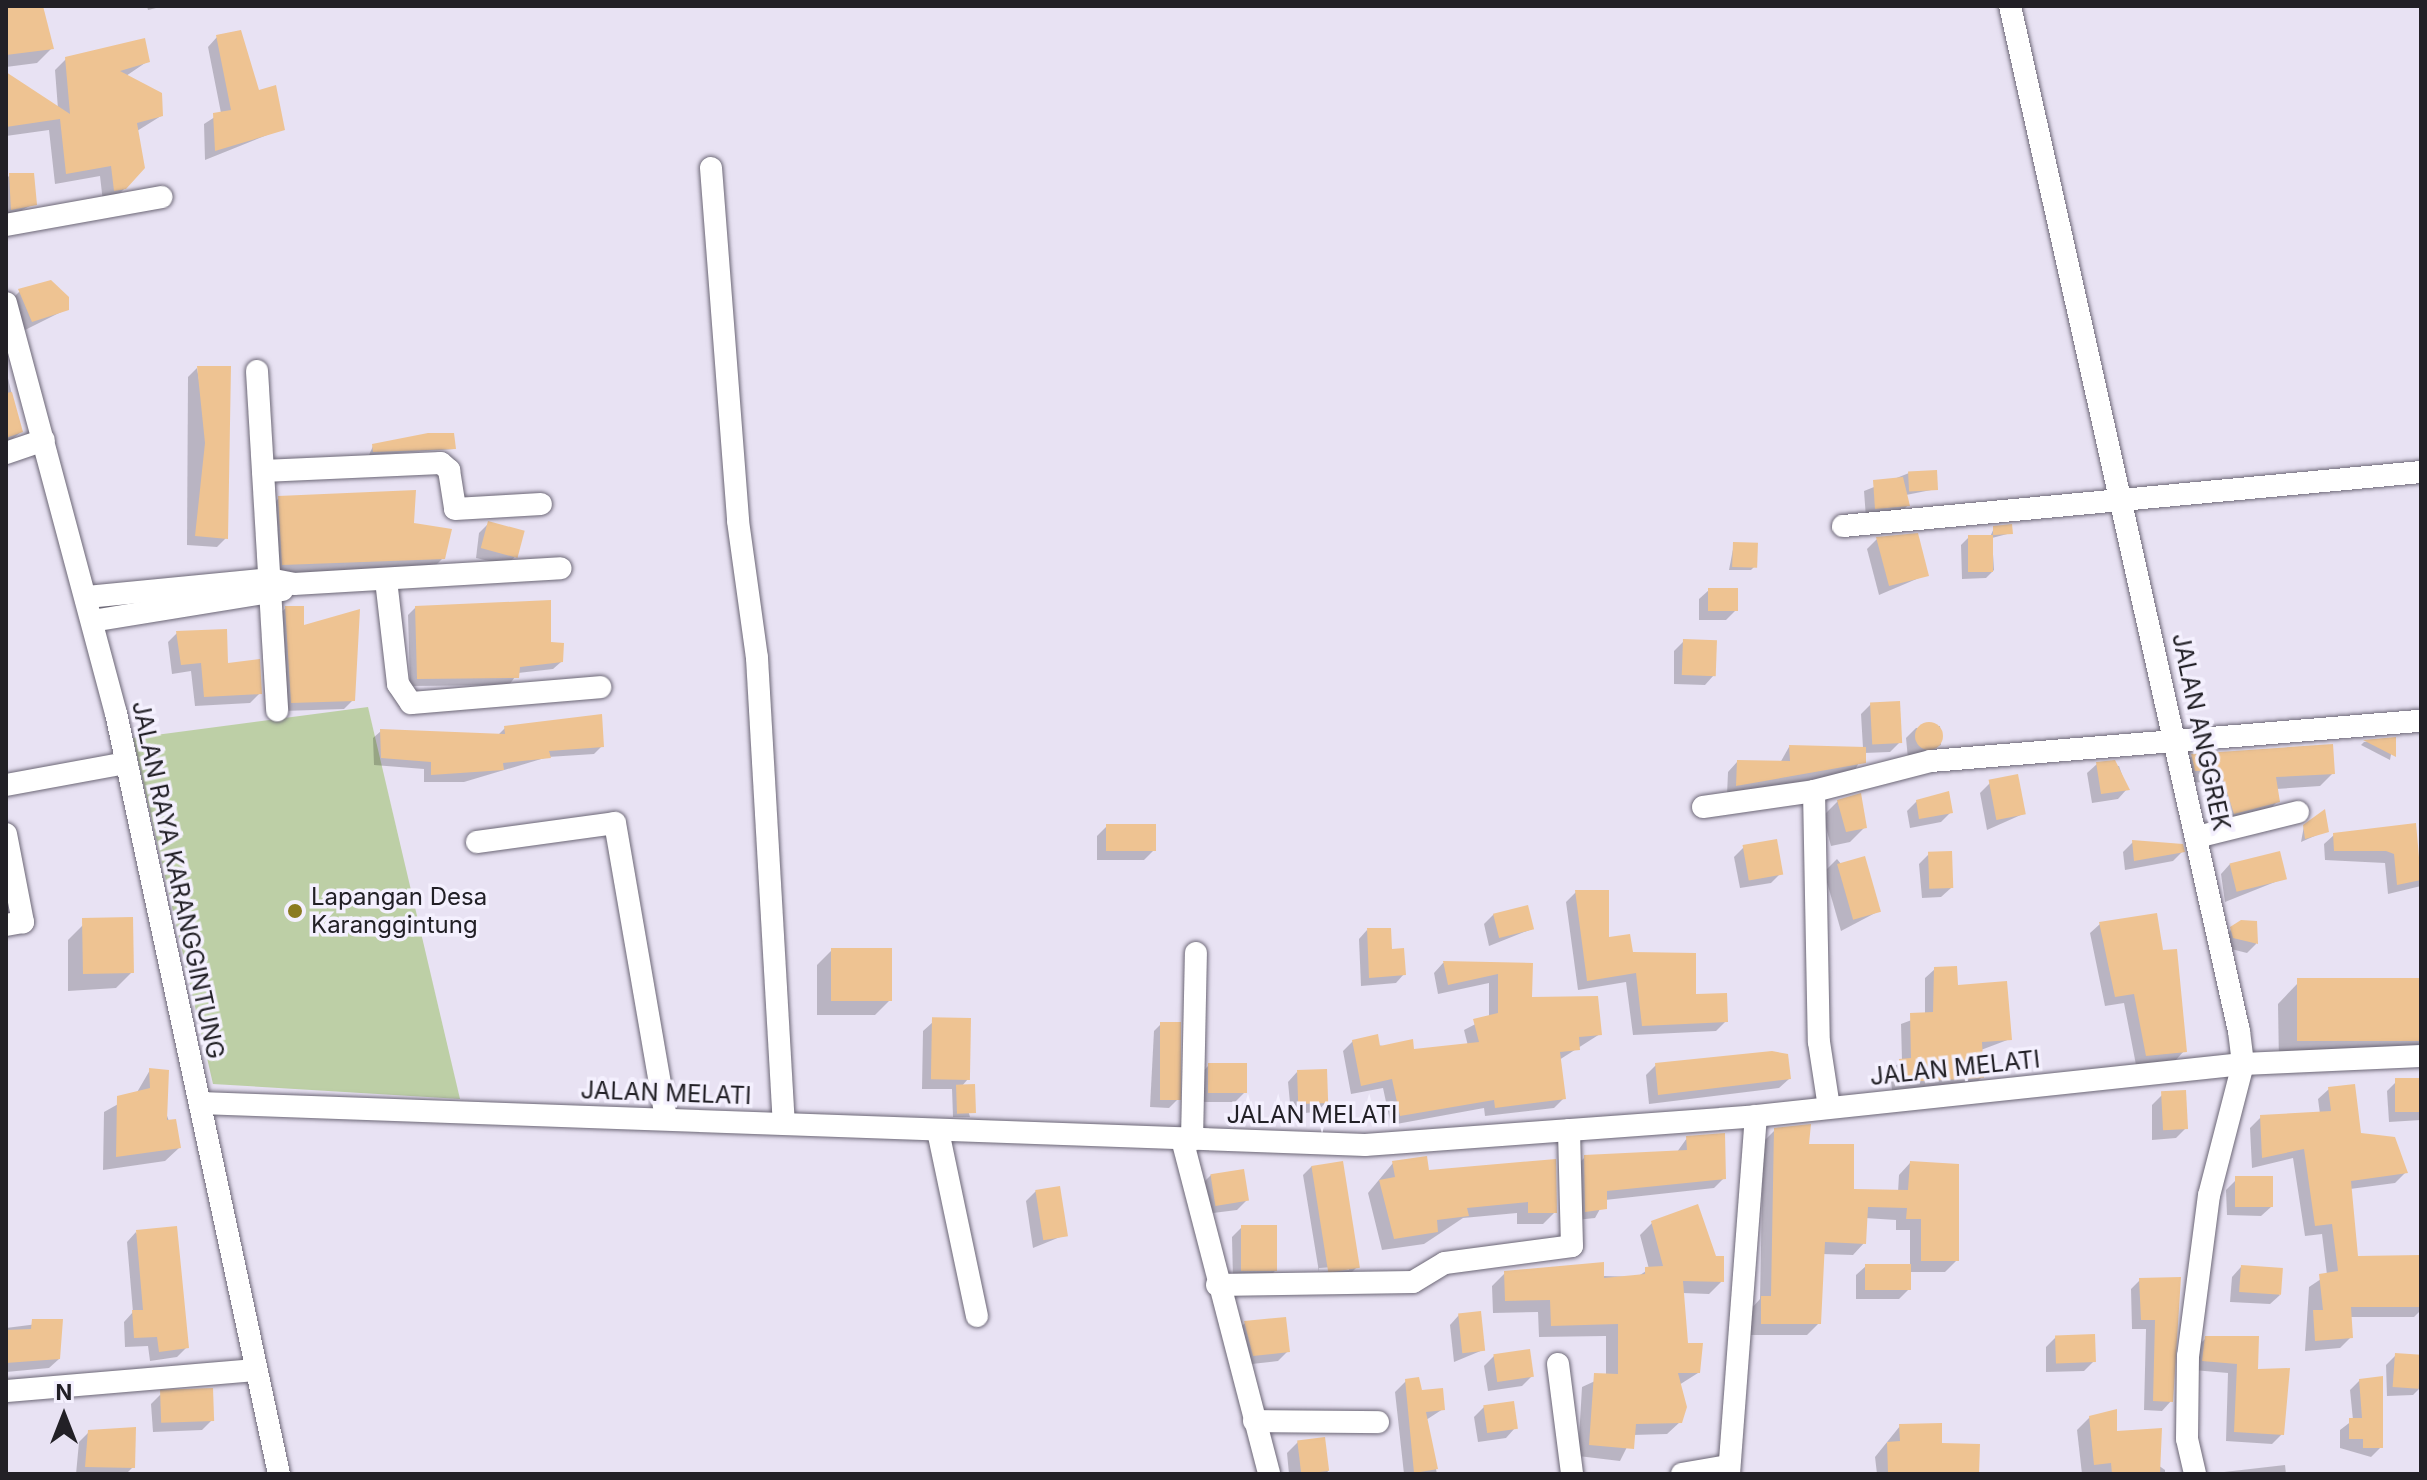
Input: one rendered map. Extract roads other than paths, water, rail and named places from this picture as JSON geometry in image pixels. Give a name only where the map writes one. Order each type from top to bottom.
[{"type":"street","name":"JALAN ANGGREK","points":[[2010,6],[2124,497],[2243,1064],[2209,1195],[2188,1356],[2187,1439],[2195,1474]]},
{"type":"street","points":[[711,168],[738,521],[757,658],[784,1123]]},
{"type":"street","points":[[6,225],[161,197]]},
{"type":"street","name":"JALAN RAYA KARANGGINTUNG","points":[[8,314],[87,597],[126,763],[279,1474]]},
{"type":"street","points":[[257,371],[277,710]]},
{"type":"street","points":[[6,453],[44,440]]},
{"type":"street","points":[[263,471],[441,463],[455,509],[541,504]]},
{"type":"street","points":[[1843,526],[2124,497],[2421,472]]},
{"type":"street","points":[[92,621],[294,584],[561,568]]},
{"type":"street","points":[[386,580],[398,684],[411,703],[600,687]]},
{"type":"street","points":[[87,597],[270,588]]},
{"type":"street","points":[[1703,807],[1814,791],[1931,761],[2421,721]]},
{"type":"street","points":[[6,785],[126,763]]},
{"type":"street","points":[[1814,791],[1819,1042],[1829,1107]]},
{"type":"street","points":[[2197,837],[2298,812]]},
{"type":"street","points":[[477,842],[615,823],[666,1119]]},
{"type":"street","points":[[6,834],[23,922],[6,925]]},
{"type":"street","points":[[1196,953],[1187,1140],[1217,1285],[1269,1474]]},
{"type":"street","name":"JALAN MELATI","points":[[200,1103],[1365,1145],[1756,1116],[2243,1064],[2421,1056]]},
{"type":"street","points":[[1682,1474],[1729,1470],[1756,1116]]},
{"type":"street","points":[[1217,1285],[1413,1282],[1445,1263],[1572,1246],[1569,1130]]},
{"type":"street","points":[[938,1131],[977,1316]]},
{"type":"street","points":[[1558,1364],[1572,1474]]},
{"type":"street","points":[[6,1391],[256,1370]]},
{"type":"street","points":[[1254,1421],[1378,1422]]},
{"type":"place","name":"Lapangan Desa Karanggintung","points":[[295,911]]}]
